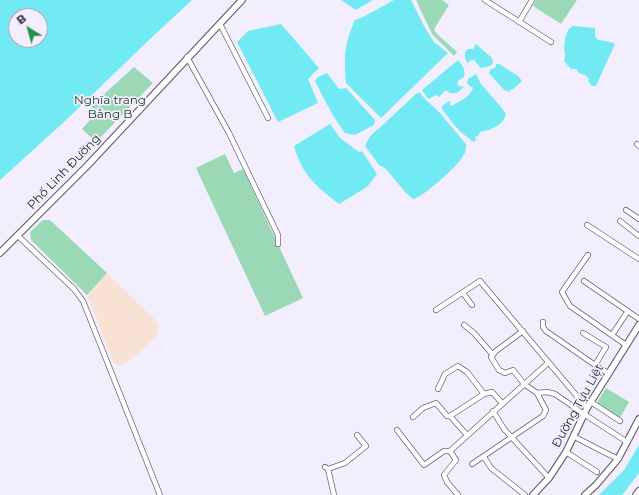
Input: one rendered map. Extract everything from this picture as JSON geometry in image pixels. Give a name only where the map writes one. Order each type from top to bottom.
[{"type":"street","name":"Phố Linh Đường","points":[[0,253],[87,166],[187,57],[242,0]]},
{"type":"street","points":[[485,0],[551,42]]},
{"type":"street","points":[[519,22],[532,0]]},
{"type":"street","points":[[220,24],[268,118]]},
{"type":"street","points":[[187,57],[241,156],[278,235],[278,244]]},
{"type":"street","points":[[626,210],[639,219]]},
{"type":"street","points":[[620,221],[639,236]]},
{"type":"street","points":[[587,225],[639,260]]},
{"type":"street","points":[[17,235],[74,289],[83,301],[160,495]]},
{"type":"street","points":[[588,255],[562,292],[570,306],[626,345]]},
{"type":"street","points":[[436,310],[480,281],[587,408]]},
{"type":"street","points":[[584,281],[639,319]]},
{"type":"street","points":[[462,293],[472,305]]},
{"type":"street","points":[[612,335],[628,311]]},
{"type":"street","points":[[543,322],[543,327],[546,331],[608,373]]},
{"type":"street","points":[[464,325],[474,333],[493,355]]},
{"type":"street","name":"Đường Tựu Liệt","points":[[533,495],[549,478],[566,452],[587,408],[639,325]]},
{"type":"street","points":[[472,464],[543,416],[546,410],[537,393],[524,384],[513,370],[505,373],[499,370],[491,358],[496,351],[523,331]]},
{"type":"street","points":[[583,333],[606,347],[595,365]]},
{"type":"street","points":[[397,430],[424,465],[444,451],[450,451],[548,362]]},
{"type":"street","points":[[438,388],[445,374],[458,366],[467,372],[484,394]]},
{"type":"street","points":[[450,416],[484,394],[492,392],[502,403]]},
{"type":"street","points":[[537,393],[548,392],[555,394],[628,442]]},
{"type":"street","points":[[591,402],[620,421]]},
{"type":"street","points":[[413,417],[423,408],[436,403],[446,416],[450,416],[467,435]]},
{"type":"street","points":[[493,411],[511,438],[549,478]]},
{"type":"street","points":[[585,495],[618,459],[639,419]]},
{"type":"street","points":[[334,495],[326,468],[346,463],[366,446],[357,435]]},
{"type":"street","points":[[573,436],[618,459]]},
{"type":"street","points":[[450,451],[456,460],[444,475],[447,482],[458,495]]},
{"type":"street","points":[[566,452],[597,472]]},
{"type":"street","points":[[484,457],[491,468],[525,495]]},
{"type":"street","points":[[636,495],[639,491]]},
{"type":"shaded area","points":[[107,273],[159,324],[157,336],[121,366],[114,364],[87,295]]},
{"type":"green space","points":[[416,0],[442,0],[449,5],[434,29],[436,33],[457,52],[454,56],[432,34]]},
{"type":"green space","points":[[536,0],[577,0],[561,24],[533,6]]},
{"type":"green space","name":"Nghĩa trang Bằng B","points":[[134,67],[153,83],[96,142],[82,129],[97,112],[91,106]]},
{"type":"green space","points":[[225,154],[234,173],[243,169],[303,298],[265,316],[196,168]]},
{"type":"green space","points":[[43,220],[50,220],[107,273],[87,295],[31,240],[30,232]]},
{"type":"green space","points":[[606,388],[629,402],[620,418],[596,404]]},
{"type":"water","points":[[0,0],[192,0],[149,40],[64,122],[0,180]]},
{"type":"water","points":[[341,0],[373,0],[356,10]]},
{"type":"water","points":[[394,0],[411,0],[434,42],[448,53],[381,118],[346,83],[346,51],[355,20]]},
{"type":"water","points":[[281,24],[319,68],[308,79],[318,103],[278,122],[237,42],[248,31]]},
{"type":"water","points":[[573,26],[595,28],[597,39],[615,44],[596,86],[592,86],[588,81],[589,79],[585,75],[579,73],[576,69],[571,69],[564,61],[566,36],[568,30]]},
{"type":"water","points":[[476,44],[492,58],[493,63],[490,66],[481,68],[474,60],[469,61],[468,64],[465,58],[465,52],[468,49],[473,49]]},
{"type":"water","points":[[458,60],[464,68],[465,75],[457,83],[459,86],[464,87],[457,93],[450,93],[446,90],[439,97],[437,95],[428,99],[422,90]]},
{"type":"water","points":[[496,64],[499,64],[518,76],[522,81],[512,90],[510,89],[510,92],[504,90],[489,73],[490,70],[496,67]]},
{"type":"water","points":[[327,73],[339,89],[346,88],[375,120],[374,125],[355,135],[345,133],[325,101],[315,81],[318,77]]},
{"type":"water","points":[[476,74],[481,84],[506,114],[503,121],[497,126],[480,132],[479,135],[475,137],[476,140],[474,142],[464,135],[441,107],[449,101],[451,102],[449,105],[454,106],[454,104],[468,96],[473,88],[467,84],[468,79]]},
{"type":"water","points":[[417,93],[420,93],[439,112],[466,144],[466,147],[465,153],[448,173],[424,193],[413,199],[385,168],[379,165],[365,146],[373,134]]},
{"type":"water","points":[[330,124],[340,138],[359,152],[362,151],[377,174],[367,187],[339,204],[311,179],[301,165],[294,146]]},
{"type":"water","points":[[639,445],[639,473],[623,494],[599,495],[624,470]]}]
